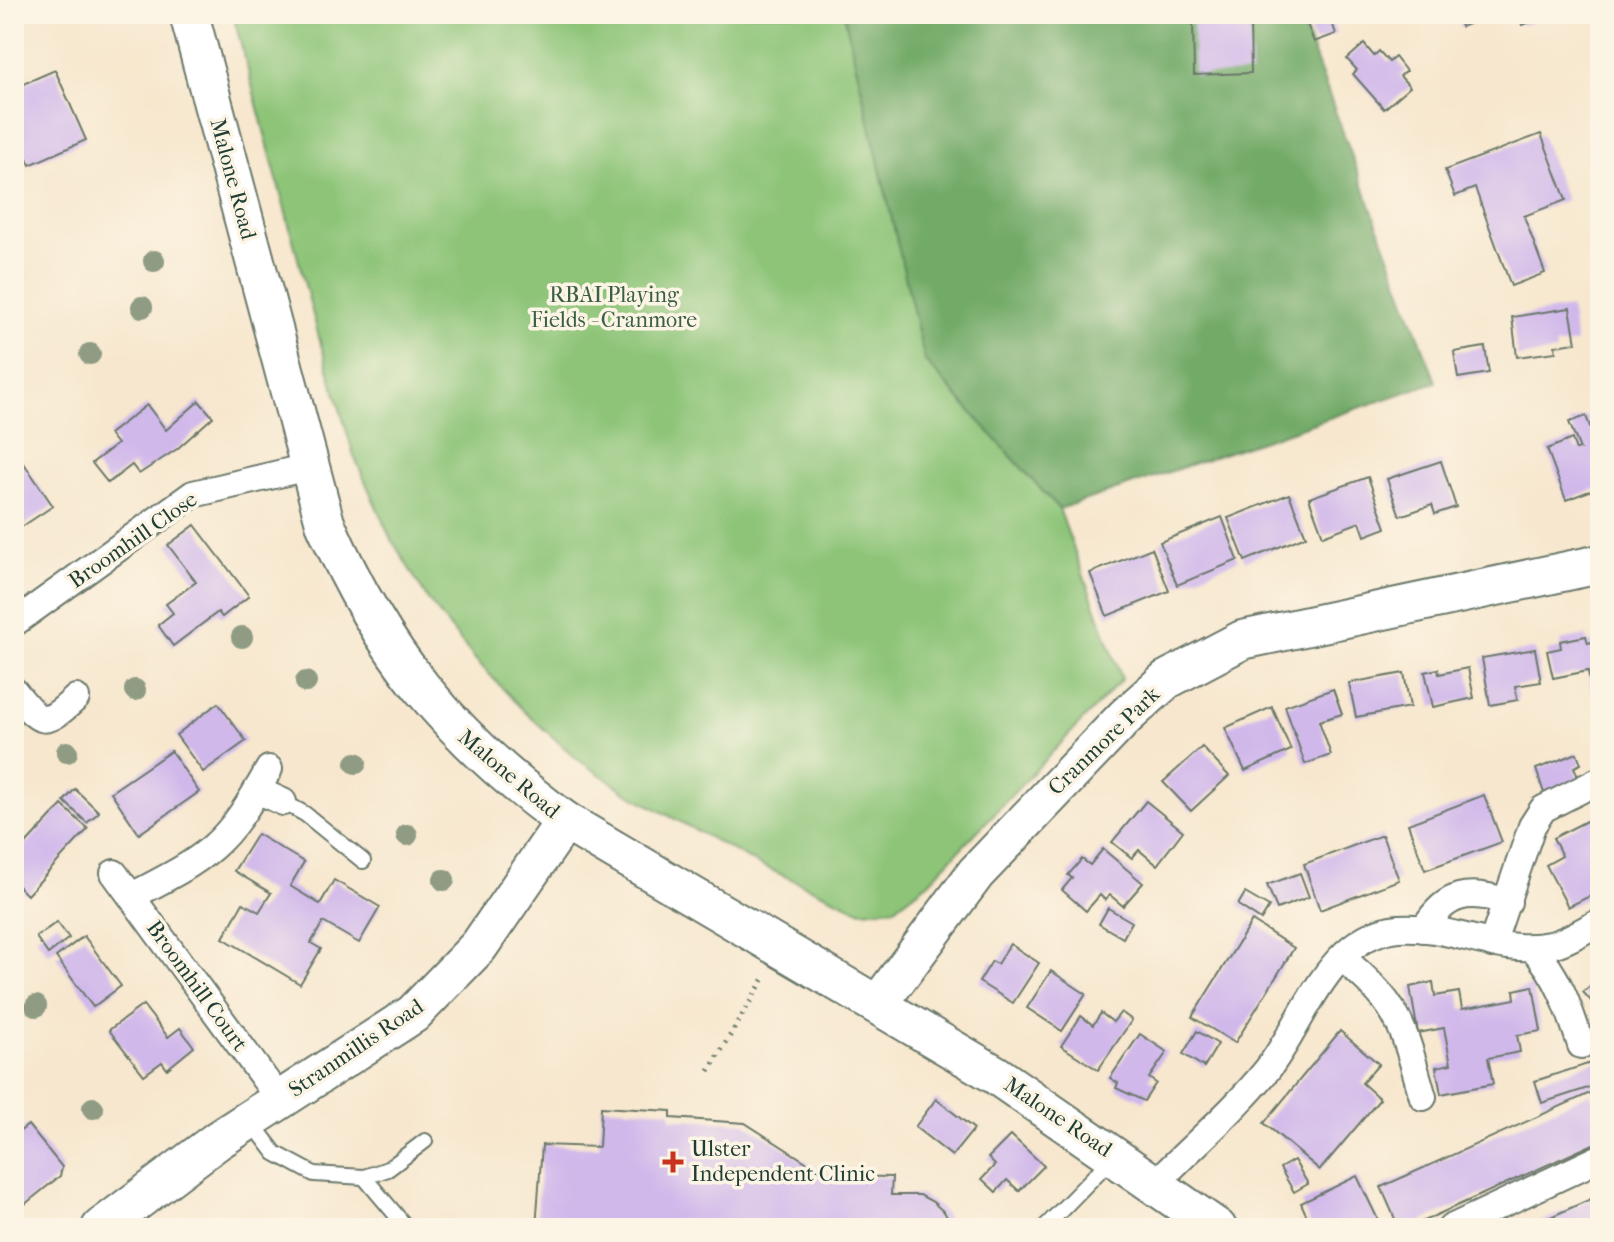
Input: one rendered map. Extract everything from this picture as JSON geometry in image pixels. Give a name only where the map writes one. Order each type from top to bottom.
[{"type":"main road","name":"Malone Road","points":[[189,14],[308,467],[339,556],[392,651],[443,716],[475,749],[565,821],[879,1003],[996,1075],[1217,1228]]},
{"type":"main road","name":"Cranmore Park","points":[[879,1003],[976,873],[1125,717],[1166,680],[1242,640],[1600,564]]},
{"type":"main road","name":"Stranmillis Road","points":[[101,1228],[265,1110],[413,1014],[454,975],[500,918],[565,821]]},
{"type":"street","name":"Broomhill Close","points":[[14,623],[193,494],[308,467]]},
{"type":"street","points":[[14,691],[34,716],[44,721],[53,719],[76,698]]},
{"type":"street","points":[[132,896],[212,851],[227,837],[263,780],[283,802]]},
{"type":"street","points":[[1492,944],[1532,826],[1543,809],[1600,780]]},
{"type":"street","name":"Broomhill Court","points":[[114,873],[132,896],[265,1110]]},
{"type":"street","points":[[1424,929],[1434,911],[1454,897],[1481,893],[1508,902]]},
{"type":"street","points":[[1155,1184],[1267,1069],[1342,958],[1358,941],[1399,928],[1424,929],[1492,944],[1532,947],[1553,945],[1600,922]]},
{"type":"street","points":[[1532,947],[1550,967],[1561,987],[1581,1045]]},
{"type":"street","points":[[1342,958],[1388,999],[1402,1023],[1423,1097]]},
{"type":"street","points":[[1451,1228],[1600,1158]]},
{"type":"lane","points":[[283,802],[313,819],[363,861]]},
{"type":"lane","points":[[265,1110],[275,1153],[314,1174],[364,1177],[388,1169],[425,1141]]},
{"type":"lane","points":[[1044,1228],[1114,1155]]},
{"type":"lane","points":[[364,1177],[407,1228]]},
{"type":"path","points":[[709,1071],[761,983]]},
{"type":"green space","name":"RBAI Playing Fields - Cranmore","points":[[233,14],[844,14],[925,361],[1059,509],[1122,679],[929,882],[895,908],[862,911],[758,864],[627,793],[576,758],[524,711],[475,659],[428,600],[389,535],[354,456],[321,345]]},
{"type":"green space","points":[[844,14],[1299,14],[1436,382],[1059,509],[925,361]]},
{"type":"building","points":[[1329,14],[1336,34],[1314,42],[1306,21]]},
{"type":"building","points":[[1457,14],[1483,14],[1484,18],[1461,27]]},
{"type":"building","points":[[1518,14],[1546,14],[1547,17],[1522,25]]},
{"type":"building","points":[[1250,20],[1251,73],[1194,75],[1193,22]]},
{"type":"building","points":[[1364,44],[1374,56],[1379,51],[1389,62],[1395,57],[1406,71],[1400,76],[1410,87],[1384,109],[1353,74],[1357,70],[1347,59]]},
{"type":"building","points":[[55,70],[86,140],[30,165],[14,128],[14,88]]},
{"type":"building","points":[[1541,134],[1566,200],[1524,216],[1545,273],[1511,286],[1475,188],[1455,196],[1445,170]]},
{"type":"building","points":[[1570,308],[1576,343],[1555,346],[1556,352],[1517,357],[1512,317]]},
{"type":"building","points":[[1485,347],[1489,373],[1458,378],[1454,352]]},
{"type":"building","points":[[199,401],[213,417],[177,449],[139,474],[132,465],[108,483],[92,463],[117,444],[109,434],[147,405],[166,430]]},
{"type":"building","points":[[1586,416],[1596,443],[1600,441],[1600,487],[1566,500],[1547,449],[1572,439],[1576,450],[1580,449],[1569,422]]},
{"type":"building","points":[[1441,461],[1456,507],[1435,514],[1432,505],[1400,516],[1387,479]]},
{"type":"building","points":[[23,462],[53,506],[14,532],[14,468]]},
{"type":"building","points":[[1368,477],[1386,528],[1365,536],[1360,522],[1323,536],[1309,498]]},
{"type":"building","points":[[1289,494],[1306,536],[1245,561],[1228,518]]},
{"type":"building","points":[[1222,517],[1238,560],[1177,585],[1160,542]]},
{"type":"building","points":[[195,525],[249,596],[222,617],[218,612],[173,646],[158,625],[173,613],[166,604],[196,582],[168,545]]},
{"type":"building","points":[[1152,548],[1169,591],[1107,616],[1090,573]]},
{"type":"building","points":[[1586,636],[1588,643],[1600,640],[1600,691],[1592,693],[1588,671],[1553,678],[1547,651],[1561,648],[1560,641]]},
{"type":"building","points":[[1535,649],[1541,682],[1515,686],[1518,700],[1490,705],[1482,658]]},
{"type":"building","points":[[1468,668],[1474,698],[1433,707],[1425,672],[1438,669],[1439,674]]},
{"type":"building","points":[[1404,673],[1410,707],[1356,717],[1349,683]]},
{"type":"building","points":[[1333,689],[1342,714],[1319,721],[1331,755],[1305,764],[1285,706]]},
{"type":"building","points":[[218,703],[246,741],[203,772],[176,735]]},
{"type":"building","points":[[1272,707],[1291,750],[1245,771],[1225,728]]},
{"type":"building","points":[[1202,747],[1229,776],[1191,811],[1163,782]]},
{"type":"building","points":[[171,751],[199,792],[139,834],[111,792]]},
{"type":"building","points":[[1577,753],[1581,764],[1574,767],[1579,779],[1544,793],[1536,769]]},
{"type":"building","points":[[75,789],[99,812],[87,823],[64,801]]},
{"type":"building","points":[[1484,795],[1502,842],[1425,870],[1408,824]]},
{"type":"building","points":[[1146,801],[1183,831],[1157,865],[1139,850],[1132,858],[1112,842]]},
{"type":"building","points":[[62,805],[88,829],[27,895],[14,882],[14,857]]},
{"type":"building","points":[[1600,814],[1600,891],[1568,907],[1546,865],[1562,856],[1553,838]]},
{"type":"building","points":[[257,834],[304,862],[290,886],[320,904],[334,880],[380,907],[359,943],[323,922],[311,943],[321,949],[300,984],[223,938],[243,903],[259,912],[271,893],[234,871]]},
{"type":"building","points":[[1382,835],[1399,880],[1320,910],[1304,864]]},
{"type":"building","points":[[1103,849],[1143,883],[1123,906],[1110,895],[1105,900],[1100,895],[1086,911],[1062,890],[1072,878],[1068,875],[1082,859],[1090,865]]},
{"type":"building","points":[[1300,873],[1309,897],[1277,909],[1267,885]]},
{"type":"building","points":[[1245,893],[1269,907],[1261,920],[1238,905]]},
{"type":"building","points":[[1108,908],[1132,922],[1123,938],[1099,924]]},
{"type":"building","points":[[1252,921],[1294,948],[1235,1043],[1192,1017]]},
{"type":"building","points":[[57,922],[69,938],[48,954],[36,937]]},
{"type":"building","points":[[84,936],[121,986],[93,1007],[56,957]]},
{"type":"building","points":[[1010,944],[1039,963],[1013,1003],[979,982],[992,961],[997,964]]},
{"type":"building","points":[[1051,971],[1086,994],[1062,1031],[1027,1008]]},
{"type":"building","points":[[1600,977],[1600,1011],[1583,992]]},
{"type":"building","points":[[1433,982],[1435,996],[1459,992],[1462,1009],[1515,999],[1514,990],[1533,986],[1541,1031],[1517,1035],[1520,1052],[1488,1058],[1493,1084],[1441,1094],[1436,1067],[1451,1064],[1444,1028],[1418,1033],[1410,987]]},
{"type":"building","points":[[143,1005],[168,1037],[180,1028],[194,1047],[167,1069],[162,1062],[144,1075],[109,1030]]},
{"type":"building","points":[[1121,1012],[1132,1020],[1098,1070],[1061,1046],[1081,1016],[1093,1025],[1101,1013],[1113,1022]]},
{"type":"building","points":[[1197,1031],[1218,1044],[1204,1067],[1183,1054]]},
{"type":"building","points":[[1340,1031],[1379,1064],[1362,1083],[1380,1099],[1320,1170],[1264,1123]]},
{"type":"building","points":[[1140,1034],[1167,1052],[1149,1078],[1156,1083],[1144,1101],[1116,1088],[1118,1083],[1110,1078]]},
{"type":"building","points":[[1600,1060],[1600,1084],[1542,1103],[1535,1081]]},
{"type":"building","points":[[1590,1093],[1600,1114],[1600,1141],[1408,1228],[1399,1228],[1381,1187]]},
{"type":"building","points":[[936,1099],[974,1129],[952,1156],[915,1127]]},
{"type":"building","name":"Ulster Independent Clinic","points":[[601,1107],[671,1111],[671,1118],[745,1123],[828,1176],[892,1177],[891,1195],[920,1195],[933,1202],[945,1213],[951,1228],[536,1228],[542,1145],[599,1147]]},
{"type":"building","points":[[28,1125],[62,1167],[60,1176],[14,1213],[14,1136]]},
{"type":"building","points":[[1011,1135],[1044,1166],[1019,1191],[1007,1180],[996,1192],[982,1179],[995,1165],[988,1158]]},
{"type":"building","points":[[1294,1160],[1308,1184],[1294,1192],[1280,1168]]},
{"type":"building","points":[[1357,1176],[1382,1228],[1312,1228],[1301,1203]]},
{"type":"building","points":[[1600,1195],[1600,1228],[1526,1228],[1575,1206]]},
{"type":"place","name":"Ulster Independent Clinic","points":[[673,1162]]}]
